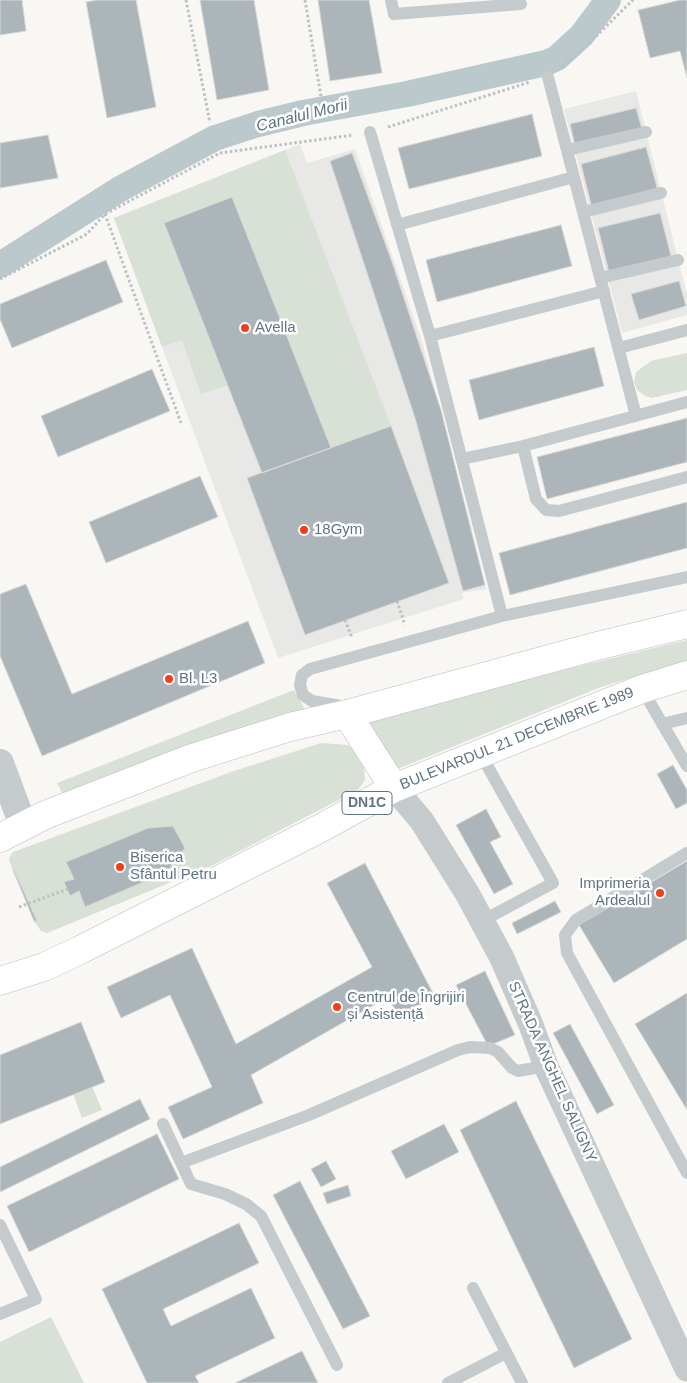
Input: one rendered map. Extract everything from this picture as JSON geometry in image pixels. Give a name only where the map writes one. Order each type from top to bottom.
[{"type":"main road","points":[[12,831],[192,758],[290,727],[347,714],[592,647],[687,624]]},
{"type":"main road","name":"BULEVARDUL 21 DECEMBRIE 1989","points":[[0,982],[44,967],[73,953],[322,828],[394,788],[642,689],[687,675]]},
{"type":"main road","points":[[347,714],[394,788]]},
{"type":"street","points":[[0,763],[12,831]]},
{"type":"street","name":"STRADA ANGHEL SALIGNY","points":[[394,788],[422,821],[502,958],[531,1025],[546,1066],[687,1369]]},
{"type":"lane","points":[[391,0],[394,14],[521,4]]},
{"type":"lane","points":[[548,77],[636,416]]},
{"type":"lane","points":[[370,132],[430,336],[502,616]]},
{"type":"lane","points":[[567,150],[646,132]]},
{"type":"lane","points":[[397,225],[574,177]]},
{"type":"lane","points":[[583,212],[662,193]]},
{"type":"lane","points":[[600,278],[678,260]]},
{"type":"lane","points":[[430,336],[604,291]]},
{"type":"lane","points":[[619,348],[687,330]]},
{"type":"lane","points":[[462,459],[523,446],[687,402]]},
{"type":"lane","points":[[523,446],[536,499],[546,510],[559,511],[687,477]]},
{"type":"lane","points":[[347,714],[341,706],[312,701],[303,695],[300,685],[302,675],[310,669],[502,616],[687,577]]},
{"type":"lane","points":[[642,689],[687,766]]},
{"type":"lane","points":[[662,724],[687,718]]},
{"type":"lane","points":[[480,754],[553,883],[482,921]]},
{"type":"lane","points":[[687,853],[576,920],[565,935],[567,953],[687,1173]]},
{"type":"lane","points":[[181,1163],[309,1115],[458,1050],[470,1047],[490,1048],[498,1052],[512,1068],[518,1071],[528,1071],[546,1066]]},
{"type":"lane","points":[[163,1124],[191,1184],[246,1204],[261,1216],[337,1365]]},
{"type":"lane","points":[[0,1225],[36,1299],[0,1314]]},
{"type":"lane","points":[[473,1288],[522,1383]]},
{"type":"lane","points":[[448,1383],[506,1353]]},
{"type":"path","points":[[186,0],[210,123]]},
{"type":"path","points":[[305,0],[322,103]]},
{"type":"path","points":[[0,279],[87,234],[105,214],[182,423]]},
{"type":"path","points":[[397,601],[405,627]]},
{"type":"path","points":[[345,620],[354,643]]},
{"type":"path","points":[[19,907],[68,889]]},
{"type":"shaded area","points":[[636,91],[687,295],[687,315],[622,333],[564,109]]},
{"type":"shaded area","points":[[300,144],[307,163],[355,149],[423,344],[486,589],[462,593],[464,599],[278,658],[114,218]]},
{"type":"shaded area","points":[[285,150],[391,426],[331,448],[232,197],[164,223],[228,385],[201,394],[182,340],[162,347],[114,218]]},
{"type":"shaded area","points":[[687,353],[687,390],[652,398],[645,396],[637,390],[634,382],[636,372],[651,361]]},
{"type":"shaded area","points":[[687,640],[687,661],[601,687],[395,770],[365,718]]},
{"type":"shaded area","points":[[294,690],[306,711],[65,799],[57,783]]},
{"type":"shaded area","points":[[321,743],[348,745],[357,753],[364,765],[365,780],[358,790],[213,865],[47,933],[41,931],[34,921],[10,863],[9,858],[13,852],[231,772]]},
{"type":"shaded area","points":[[89,1079],[102,1110],[82,1118],[71,1088]]},
{"type":"shaded area","points":[[51,1317],[84,1383],[0,1383],[0,1342]]},
{"type":"building","points":[[0,0],[22,0],[26,31],[0,35]]},
{"type":"building","points":[[97,0],[136,0],[156,107],[107,118],[86,2]]},
{"type":"building","points":[[200,0],[254,0],[269,90],[217,100]]},
{"type":"building","points":[[318,0],[369,0],[382,73],[330,81]]},
{"type":"building","points":[[687,0],[687,78],[680,51],[650,58],[638,10]]},
{"type":"building","points":[[636,108],[642,129],[575,145],[570,124]]},
{"type":"building","points":[[532,114],[542,156],[409,189],[398,148]]},
{"type":"building","points":[[48,135],[58,178],[0,188],[0,143]]},
{"type":"building","points":[[646,147],[658,191],[592,208],[581,164]]},
{"type":"building","points":[[352,153],[392,262],[441,410],[485,585],[463,591],[415,418],[330,161]]},
{"type":"building","name":"Avella","points":[[232,197],[331,448],[262,473],[164,223]]},
{"type":"building","points":[[660,213],[671,256],[609,272],[598,228]]},
{"type":"building","points":[[561,225],[572,266],[437,302],[426,260]]},
{"type":"building","points":[[106,260],[123,302],[12,348],[0,319],[0,304]]},
{"type":"building","points":[[679,281],[686,306],[639,320],[631,294]]},
{"type":"building","points":[[594,347],[604,386],[479,420],[469,380]]},
{"type":"building","points":[[152,369],[170,411],[58,457],[41,416]]},
{"type":"building","points":[[687,418],[687,462],[547,499],[537,457]]},
{"type":"building","points":[[391,426],[449,583],[305,635],[247,478]]},
{"type":"building","points":[[200,476],[218,517],[106,563],[89,522]]},
{"type":"building","points":[[687,502],[687,548],[510,595],[499,553]]},
{"type":"building","name":"Bl. L3","points":[[26,584],[72,694],[248,621],[265,663],[42,756],[0,656],[0,594]]},
{"type":"building","points":[[673,765],[687,790],[687,803],[676,809],[657,774]]},
{"type":"building","points":[[486,809],[501,837],[490,842],[513,884],[494,894],[456,825]]},
{"type":"building","name":"Biserica Sfântul Petru","points":[[173,826],[185,848],[167,872],[85,907],[79,891],[70,896],[64,882],[74,879],[66,862],[148,828]]},
{"type":"building","name":"Imprimeria Ardealul","points":[[687,861],[687,939],[614,983],[579,925]]},
{"type":"building","name":"Centrul de Îngrijiri și Asistență","points":[[365,863],[435,997],[398,1016],[388,997],[251,1075],[263,1103],[183,1139],[168,1107],[212,1087],[170,995],[121,1018],[107,987],[192,948],[236,1044],[372,967],[327,883]]},
{"type":"building","points":[[14,870],[37,921],[34,921]]},
{"type":"building","points":[[555,901],[561,912],[517,934],[512,923]]},
{"type":"building","points":[[485,971],[515,1035],[488,1046],[456,985]]},
{"type":"building","points":[[687,993],[687,1110],[635,1024]]},
{"type":"building","points":[[81,1022],[105,1082],[0,1124],[0,1055]]},
{"type":"building","points":[[570,1024],[614,1105],[597,1114],[553,1033]]},
{"type":"building","points":[[140,1099],[150,1119],[0,1192],[0,1167]]},
{"type":"building","points":[[516,1101],[632,1339],[574,1368],[460,1130]]},
{"type":"building","points":[[444,1124],[459,1152],[406,1179],[391,1151]]},
{"type":"building","points":[[157,1134],[179,1179],[29,1252],[7,1206]]},
{"type":"building","points":[[326,1161],[336,1179],[321,1187],[311,1169]]},
{"type":"building","points":[[300,1181],[370,1316],[343,1329],[273,1195]]},
{"type":"building","points":[[348,1185],[351,1196],[327,1204],[323,1193]]},
{"type":"building","points":[[239,1223],[259,1263],[163,1309],[171,1326],[251,1288],[275,1338],[195,1376],[199,1383],[147,1383],[102,1289]]},
{"type":"building","points":[[302,1351],[318,1383],[235,1383]]},
{"type":"waterway","name":"Canalul Morii","points":[[0,265],[120,189],[215,138],[258,124],[303,113],[407,94],[546,63],[557,58],[582,35],[608,0]]},
{"type":"place","name":"Avella","points":[[245,328]]},
{"type":"place","name":"18Gym","points":[[304,530]]},
{"type":"place","name":"Bl. L3","points":[[169,679]]},
{"type":"place","name":"Biserica Sfântul Petru","points":[[120,867]]},
{"type":"place","name":"Imprimeria Ardealul","points":[[660,893]]},
{"type":"place","name":"Centrul de Îngrijiri și Asistență","points":[[337,1007]]}]
